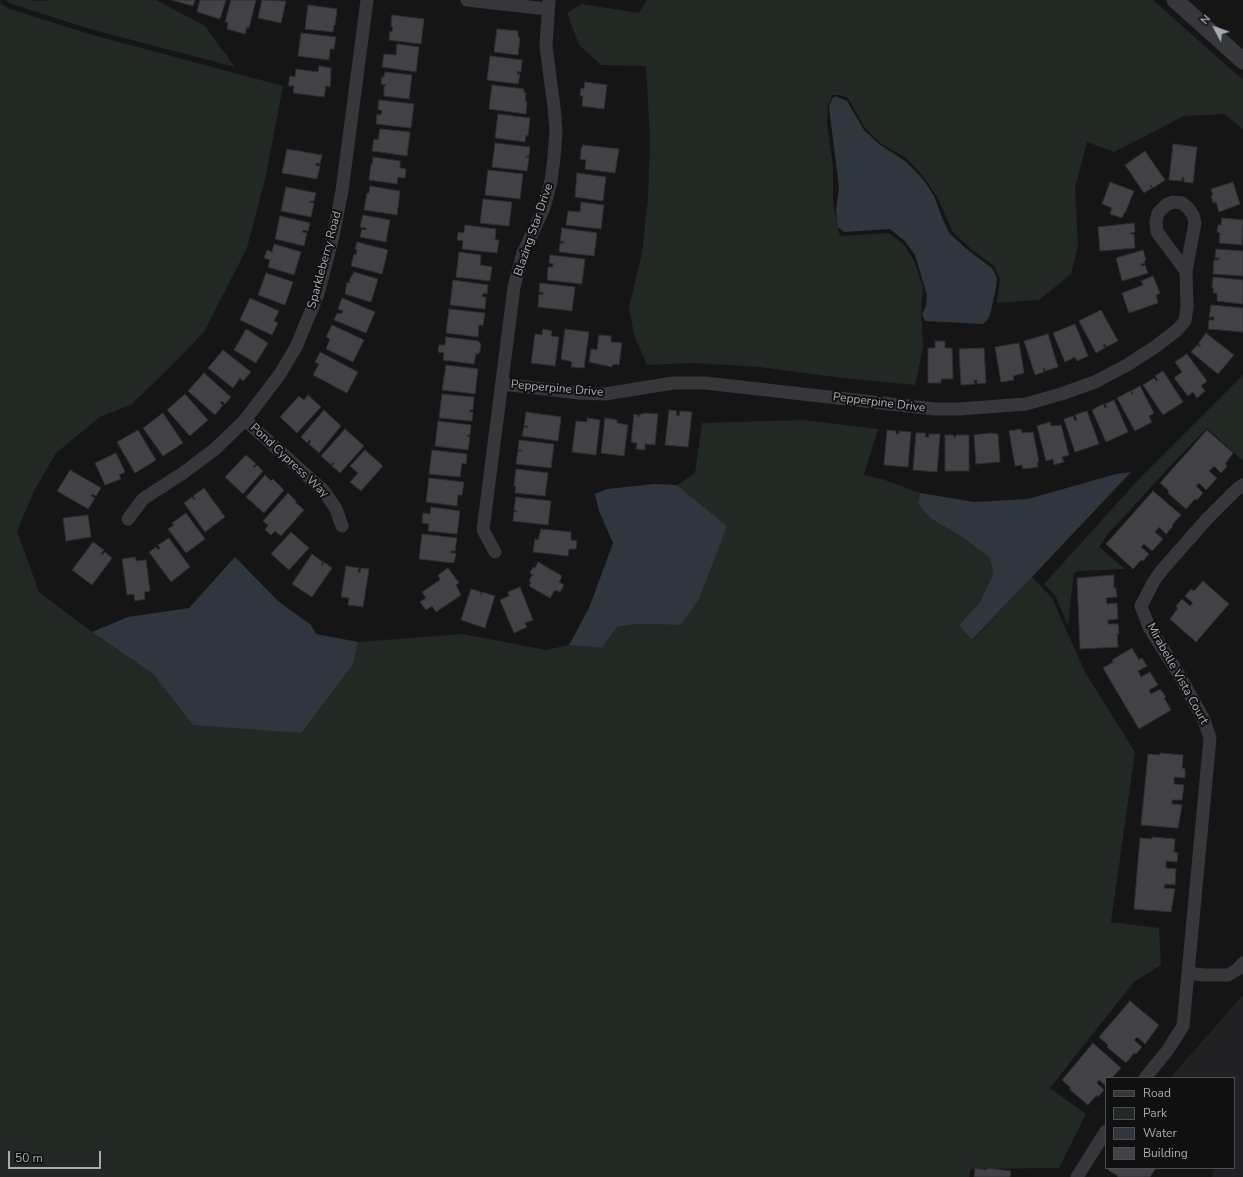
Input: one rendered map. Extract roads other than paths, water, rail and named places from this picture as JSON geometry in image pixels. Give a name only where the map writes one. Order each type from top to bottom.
[{"type":"street","name":"Sparkleberry Road","points":[[128,520],[143,499],[183,473],[215,449],[245,420],[280,374],[296,347],[318,294],[333,236],[342,191],[367,0]]},
{"type":"street","points":[[467,0],[548,4]]},
{"type":"street","points":[[1175,0],[1243,60]]},
{"type":"street","name":"Blazing Star Drive","points":[[494,552],[483,530],[514,288],[523,253],[544,208],[551,181],[553,165],[556,130],[546,46],[548,4]]},
{"type":"street","name":"Pepperpine Drive","points":[[502,384],[579,393],[605,394],[673,383],[704,383],[935,410],[1026,404],[1095,382],[1150,350],[1176,330],[1184,321],[1187,307],[1186,271],[1195,223],[1193,215],[1188,208],[1182,203],[1174,202],[1166,205],[1158,213],[1156,222],[1157,232],[1186,271]]},
{"type":"street","name":"Pond Cypress Way","points":[[245,420],[323,490],[336,509],[342,526]]},
{"type":"street","name":"Mirabelle Vista Court","points":[[1146,1077],[1168,1051],[1183,1026],[1210,738],[1204,720],[1178,673],[1149,627],[1141,606],[1154,581],[1162,570],[1206,520],[1237,489],[1243,485]]},
{"type":"street","points":[[1188,973],[1203,975],[1228,975],[1238,969],[1243,963]]},
{"type":"street","points":[[1077,1177],[1105,1134]]},
{"type":"water","points":[[835,96],[847,101],[864,130],[879,144],[905,161],[923,179],[934,196],[950,234],[969,251],[992,268],[997,278],[996,287],[991,311],[988,319],[983,324],[925,321],[922,314],[926,306],[927,295],[915,255],[905,241],[890,229],[844,232],[838,227],[836,210],[839,188],[829,107]]},
{"type":"water","points":[[1131,472],[972,640],[959,625],[980,602],[993,574],[990,558],[962,537],[930,518],[918,504],[920,493],[974,502],[1028,499],[1116,474]]},
{"type":"water","points":[[654,484],[677,485],[727,526],[699,599],[681,625],[638,624],[617,627],[602,648],[569,645],[589,608],[613,543],[599,511],[595,494],[607,489]]},
{"type":"water","points":[[235,557],[278,601],[311,625],[316,634],[358,642],[353,664],[301,733],[193,725],[153,674],[92,632],[128,617],[189,608]]}]
